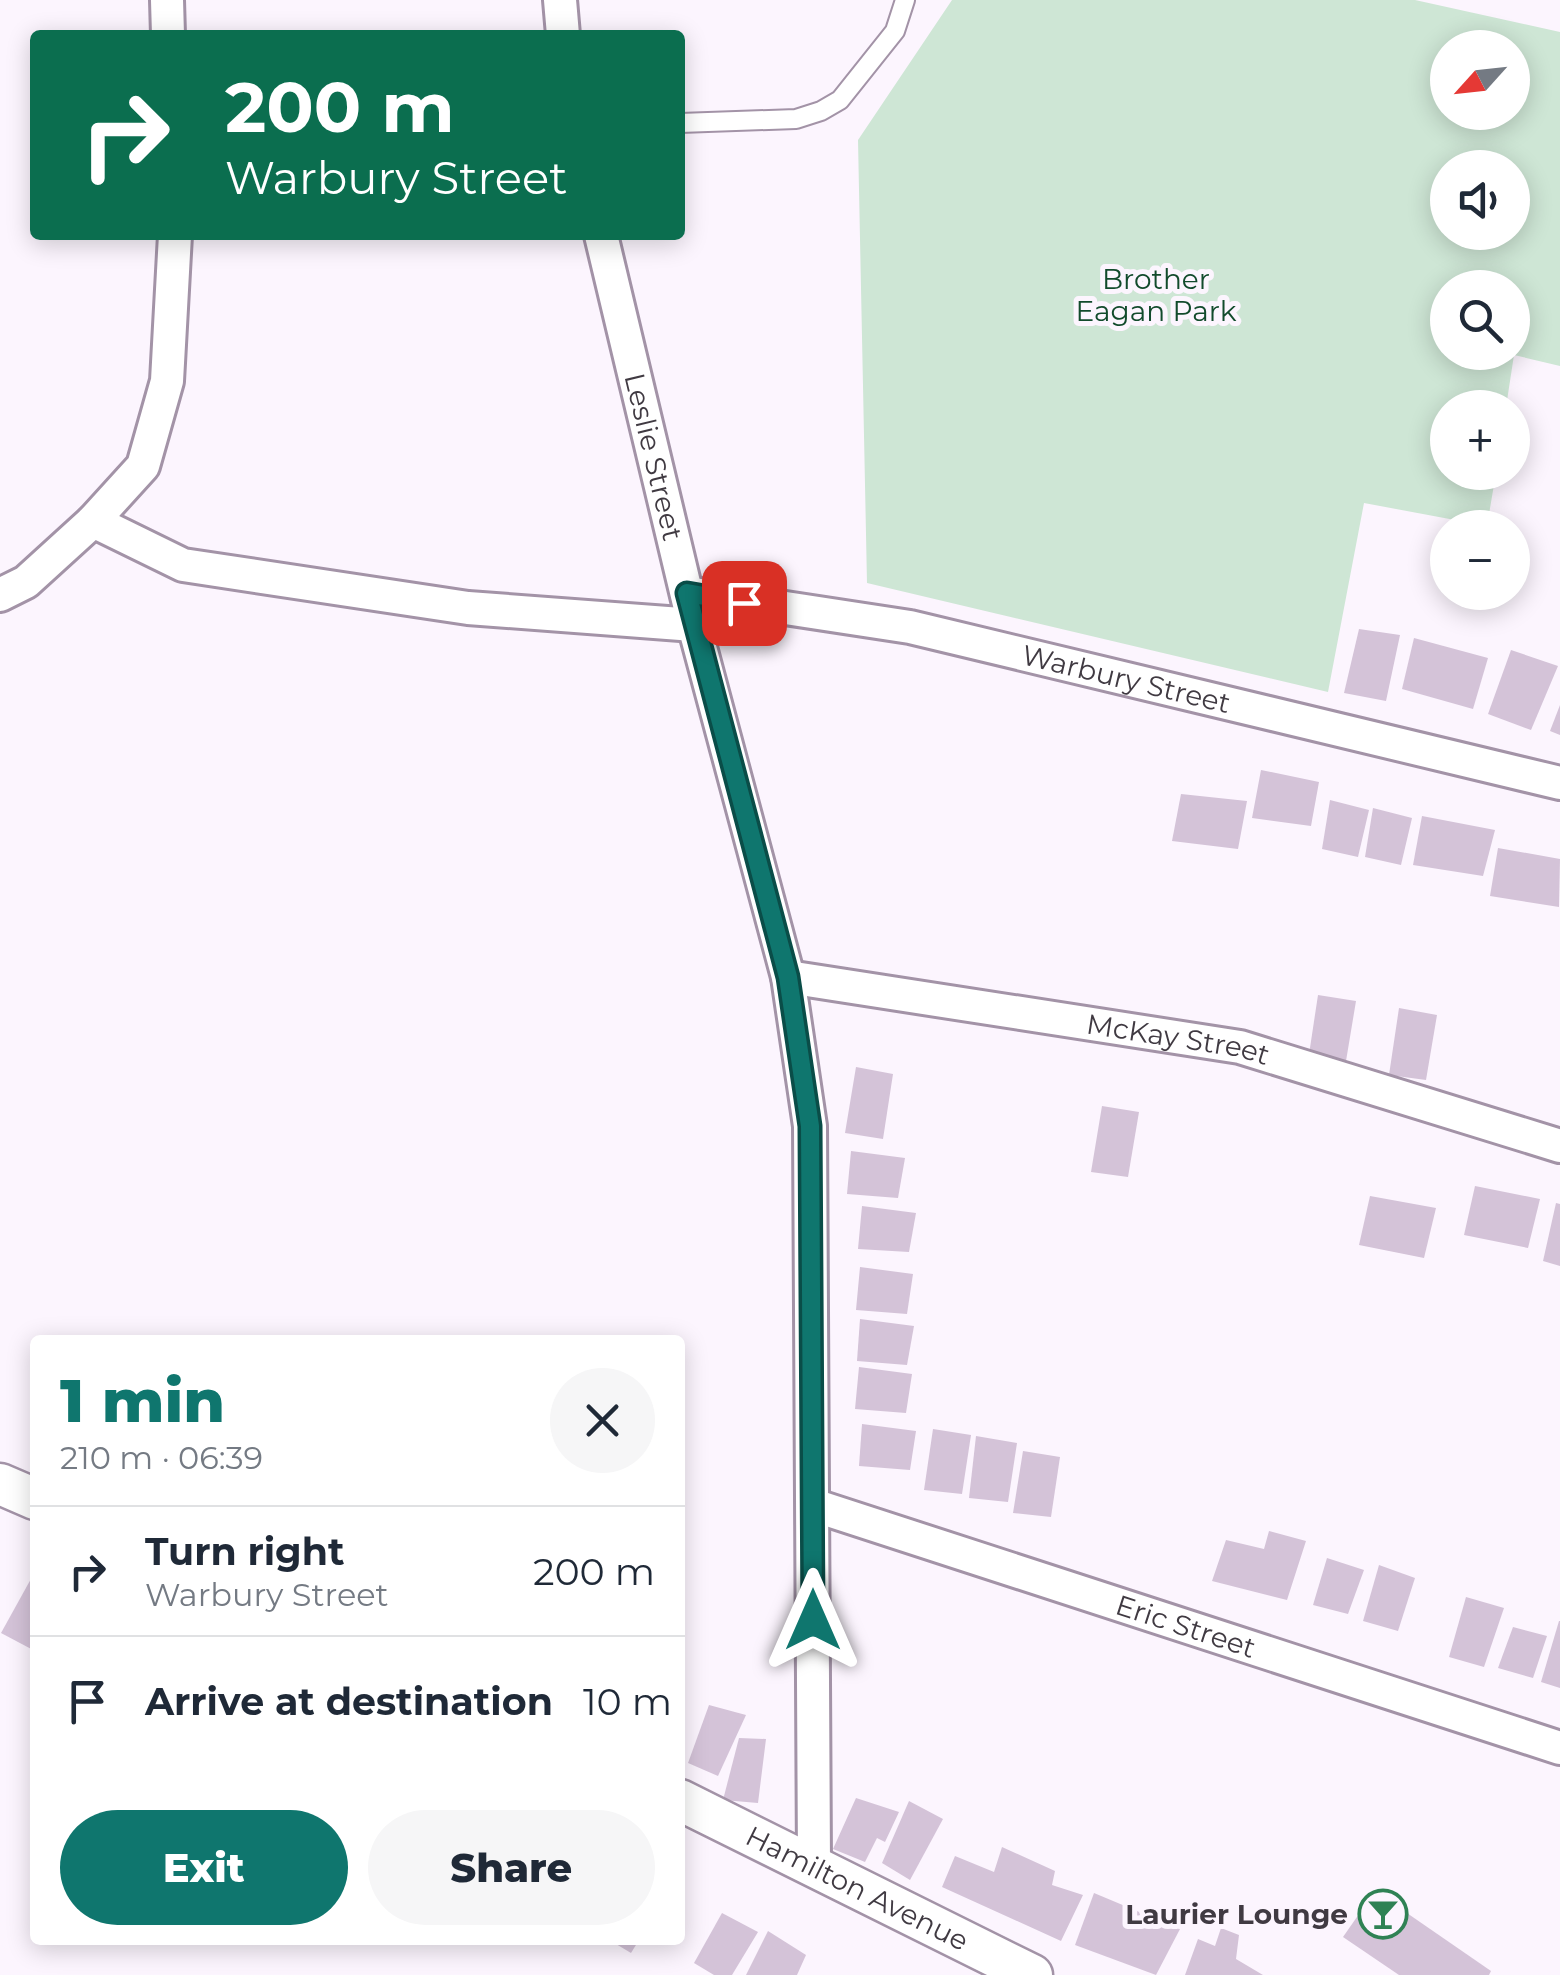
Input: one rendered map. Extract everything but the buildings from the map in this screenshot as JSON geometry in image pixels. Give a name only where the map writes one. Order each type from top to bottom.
[{"type":"street","points":[[167,0],[168,30]]},
{"type":"street","points":[[560,0],[562,30]]},
{"type":"street","points":[[0,595],[26,582],[93,521],[143,466],[166,381],[175,240]]},
{"type":"street","name":"Leslie Street","points":[[602,240],[690,609],[788,977],[810,1126],[814,1864]]},
{"type":"street","name":"Warbury Street","points":[[93,521],[184,565],[468,608],[690,609],[910,627],[1560,783]]},
{"type":"street","name":"McKay Street","points":[[788,977],[1240,1048],[1560,1146]]},
{"type":"street","points":[[0,1484],[30,1497]]},
{"type":"street","name":"Eric Street","points":[[813,1505],[1560,1748]]},
{"type":"street","name":"Hamilton Avenue","points":[[685,1802],[1032,1975]]},
{"type":"lane","points":[[685,123],[796,119],[821,111],[840,100],[894,30],[904,0]]},
{"type":"green space","name":"Brother Eagan Park","points":[[952,0],[1415,0],[1560,32],[1560,366],[1530,359],[1530,270],[1430,270],[1430,370],[1512,370],[1509,390],[1430,390],[1430,490],[1493,490],[1490,510],[1430,510],[1430,515],[1364,503],[1328,692],[867,583],[858,140]]},
{"type":"place","name":"Laurier Lounge","points":[[1383,1914]]},
{"type":"route","points":[[744,603],[687,593],[788,977],[810,1126],[813,1620]]}]
